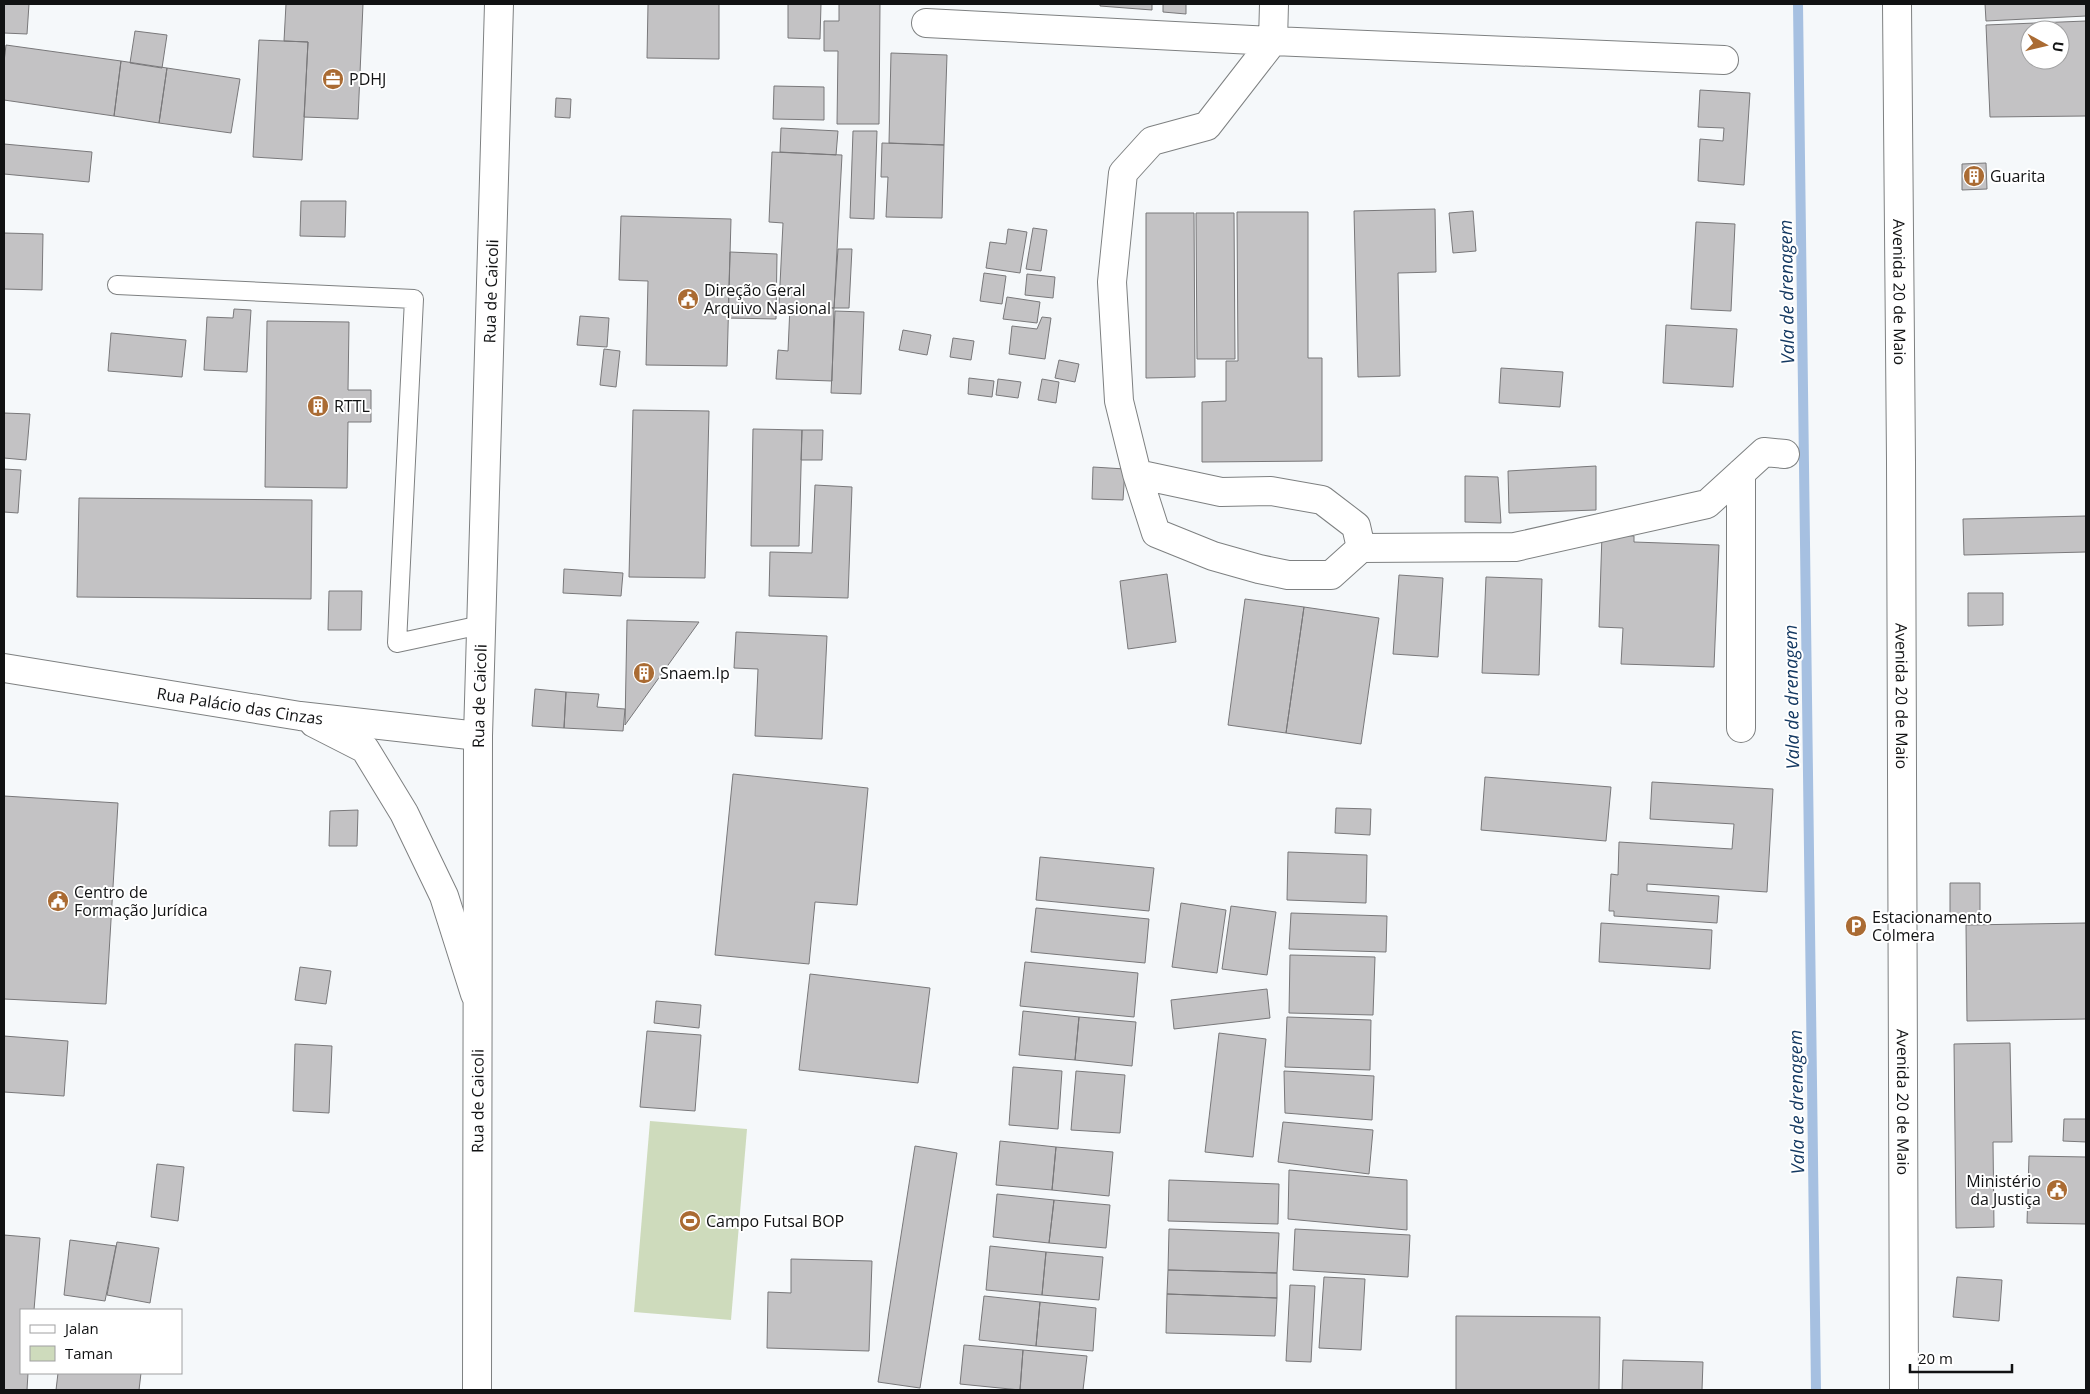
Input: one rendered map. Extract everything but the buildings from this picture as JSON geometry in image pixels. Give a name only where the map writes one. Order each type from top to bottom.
[{"type":"street","name":"Rua de Caicoli","points":[[477,1390],[476,998],[478,736],[499,4]]},
{"type":"street","points":[[1274,4],[1273,41],[1207,126],[1152,141],[1123,172],[1112,282],[1118,401],[1137,474],[1156,533],[1214,556],[1288,575],[1331,574],[1361,548],[1516,547],[1707,504],[1764,452],[1784,454]]},
{"type":"street","name":"Avenida 20 de Maio","points":[[1897,4],[1902,461],[1904,1390]]},
{"type":"street","points":[[926,23],[1273,41],[1724,60]]},
{"type":"street","points":[[1741,473],[1741,728]]},
{"type":"street","points":[[1137,474],[1221,492],[1271,492],[1322,500],[1356,526],[1361,548]]},
{"type":"street","name":"Rua Palácio das Cinzas","points":[[4,668],[300,716],[478,736]]},
{"type":"street","points":[[300,716],[365,749],[404,813],[444,896],[476,998]]},
{"type":"lane","points":[[117,285],[414,298],[397,643],[481,626]]},
{"type":"green space","name":"Campo Futsal BOP","points":[[650,1121],[747,1129],[731,1320],[634,1312]]},
{"type":"waterway","name":"Vala de drenagem","points":[[1798,4],[1816,1390]]},
{"type":"place","name":"PDHJ","points":[[333,79]]},
{"type":"place","name":"Guarita","points":[[1974,176]]},
{"type":"place","name":"Direção Geral Arquivo Nasional","points":[[688,299]]},
{"type":"place","name":"RTTL","points":[[318,406]]},
{"type":"place","name":"Snaem.Ip","points":[[644,673]]},
{"type":"place","name":"Centro de Formação Jurídica","points":[[58,901]]},
{"type":"place","name":"Estacionamento Colmera","points":[[1856,926]]},
{"type":"place","name":"Ministério da Justiça","points":[[2057,1190]]},
{"type":"place","name":"Campo Futsal BOP","points":[[690,1221]]}]
